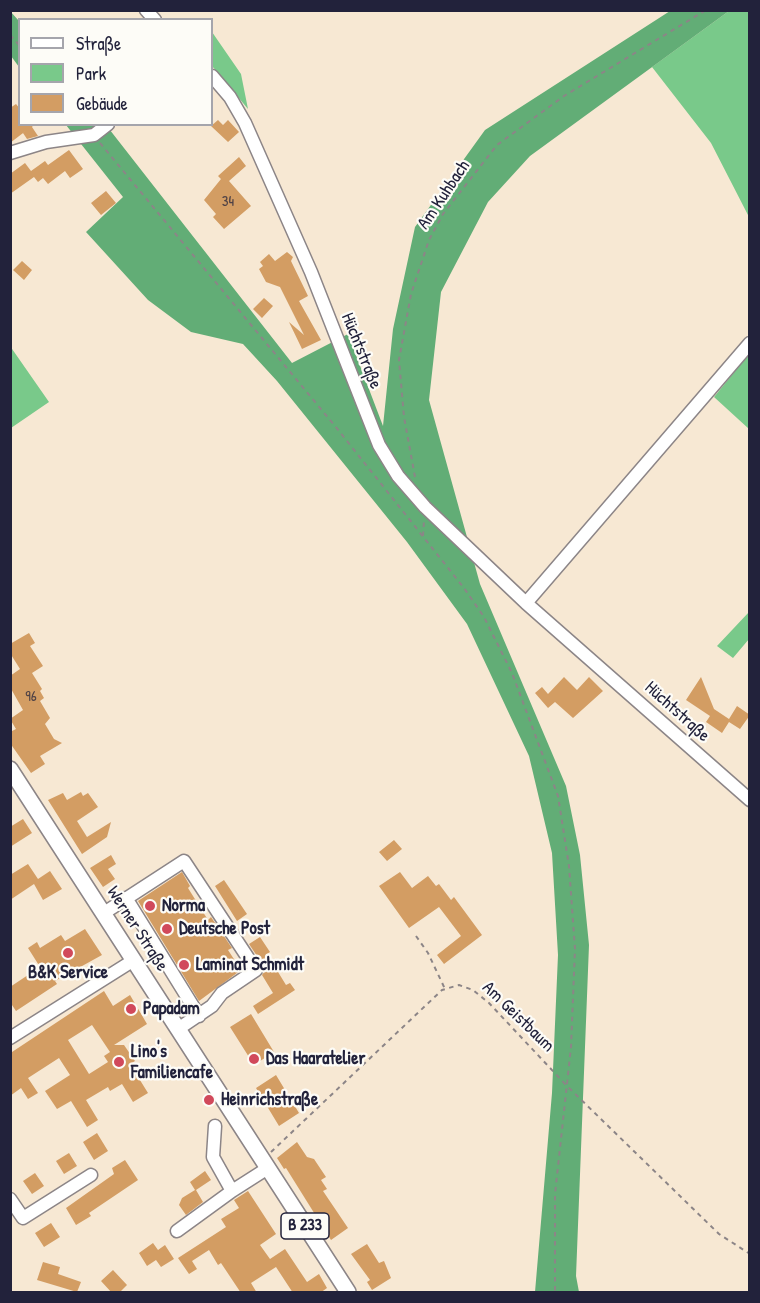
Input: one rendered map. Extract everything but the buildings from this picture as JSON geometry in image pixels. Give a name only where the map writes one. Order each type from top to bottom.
[{"type":"main road","name":"Werner Straße","points":[[10,769],[348,1293]]},
{"type":"street","name":"Hüchtstraße","points":[[213,77],[230,97],[245,123],[310,272],[387,460],[425,507],[526,603],[750,800]]},
{"type":"street","points":[[10,153],[46,142],[94,135],[105,126]]},
{"type":"street","points":[[526,603],[750,343]]},
{"type":"street","points":[[104,913],[184,861],[256,970],[222,993],[213,1006],[200,1016],[178,1029]]},
{"type":"street","points":[[126,898],[200,1016]]},
{"type":"street","points":[[10,1038],[134,960]]},
{"type":"street","points":[[215,1125],[213,1157],[231,1191]]},
{"type":"street","points":[[177,1231],[265,1164]]},
{"type":"street","points":[[10,1199],[23,1218],[91,1175]]},
{"type":"path","name":"Am Kuhbach","points":[[416,481],[404,417],[399,360],[411,294],[429,240],[443,214],[496,145],[564,96],[706,10]]},
{"type":"path","points":[[94,135],[390,493],[464,588],[498,644],[558,796],[575,949],[572,1047],[555,1194],[555,1293]]},
{"type":"path","points":[[265,1164],[412,1017],[445,989],[428,953],[416,936]]},
{"type":"path","name":"Am Geistbaum","points":[[445,989],[459,985],[472,990],[489,1003],[566,1085],[719,1234],[750,1254]]},
{"type":"green space","points":[[10,11],[18,20],[18,66],[11,56]]},
{"type":"green space","points":[[670,11],[729,11],[530,156],[488,202],[441,292],[429,400],[480,584],[566,786],[580,855],[589,945],[576,1276],[579,1292],[535,1292],[552,1093],[558,955],[552,853],[529,756],[467,624],[407,542],[277,381],[243,344],[191,332],[148,300],[86,232],[123,197],[67,126],[107,126],[292,363],[348,334],[383,426],[393,329],[415,227],[485,130]]},
{"type":"green space","points":[[729,11],[749,11],[749,217],[711,143],[652,67]]},
{"type":"green space","points":[[213,33],[241,74],[248,109],[213,67]]},
{"type":"green space","points":[[10,346],[49,402],[11,428],[10,428]]},
{"type":"green space","points":[[749,354],[749,429],[714,397]]},
{"type":"green space","points":[[749,612],[749,639],[733,658],[717,646]]},
{"type":"place","name":"Norma","points":[[150,906]]},
{"type":"place","name":"Deutsche Post","points":[[167,929]]},
{"type":"place","name":"B&K Service","points":[[68,953]]},
{"type":"place","name":"Laminat Schmidt","points":[[184,965]]},
{"type":"place","name":"Papadam","points":[[131,1009]]},
{"type":"place","name":"Das Haaratelier","points":[[254,1059]]},
{"type":"place","name":"Lino's Familiencafe","points":[[119,1062]]},
{"type":"place","name":"Heinrichstraße","points":[[209,1100]]}]
